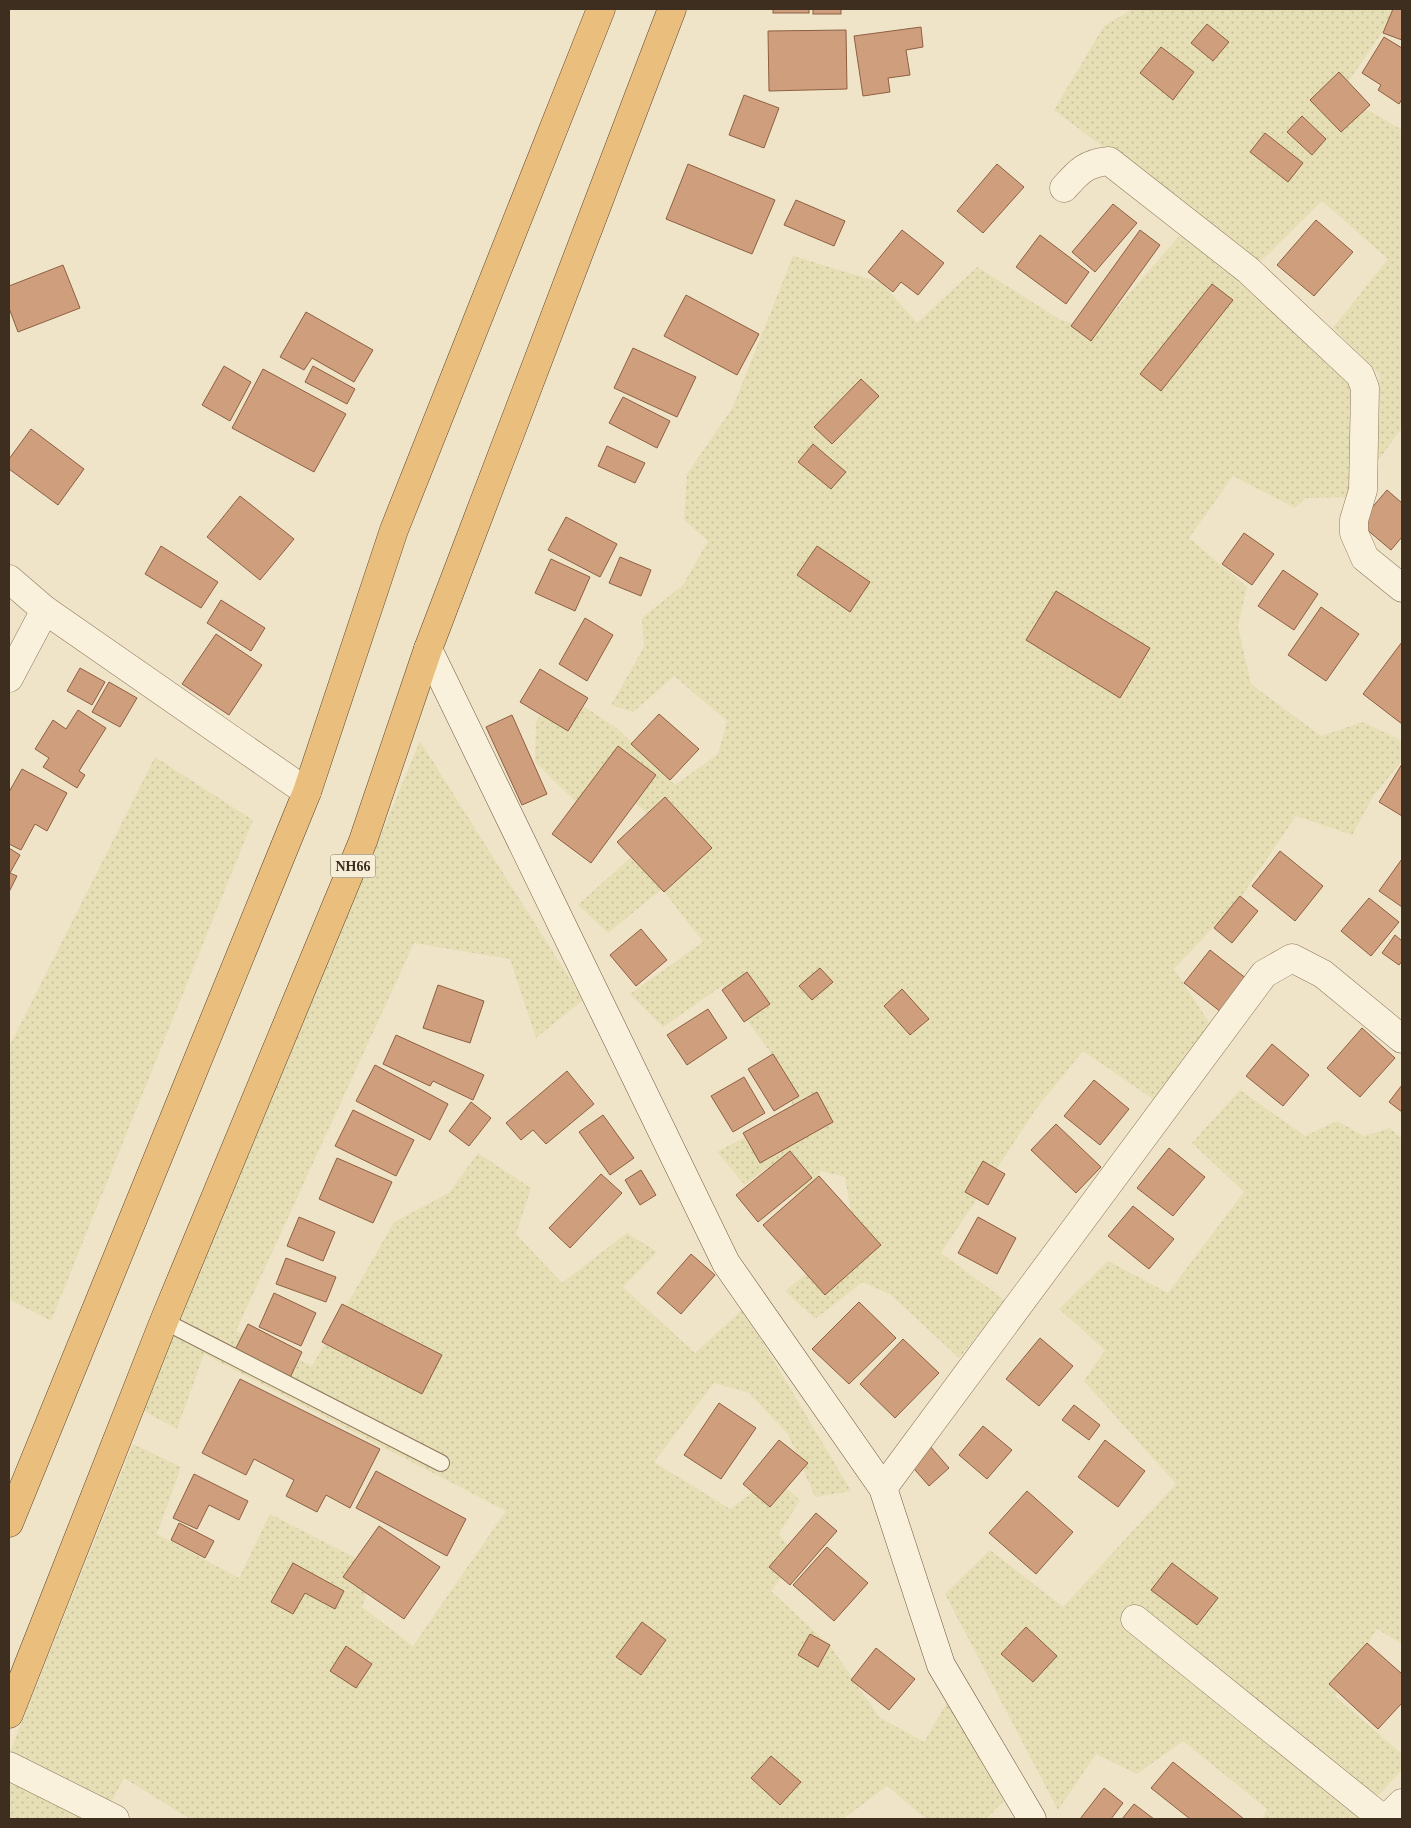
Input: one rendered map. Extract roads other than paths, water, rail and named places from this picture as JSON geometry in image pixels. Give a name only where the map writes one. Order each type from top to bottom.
[{"type":"highway","points":[[9,1523],[307,792],[394,530],[601,9]]},
{"type":"highway","name":"NH66","points":[[9,1714],[164,1321],[363,841],[428,649],[672,9]]},
{"type":"street","points":[[1064,188],[1078,172],[1092,163],[1109,161],[1248,270],[1360,375],[1364,388],[1363,490],[1354,520],[1354,533],[1365,558],[1402,588]]},
{"type":"street","points":[[9,579],[45,610],[307,792]]},
{"type":"street","points":[[9,678],[45,610]]},
{"type":"street","points":[[428,649],[726,1263],[882,1488],[941,1666],[1032,1819]]},
{"type":"street","points":[[882,1488],[1264,974],[1292,958],[1323,974],[1402,1039]]},
{"type":"street","points":[[1136,1619],[1384,1819],[1402,1803]]},
{"type":"street","points":[[9,1766],[115,1819]]},
{"type":"lane","points":[[164,1321],[441,1463]]}]
